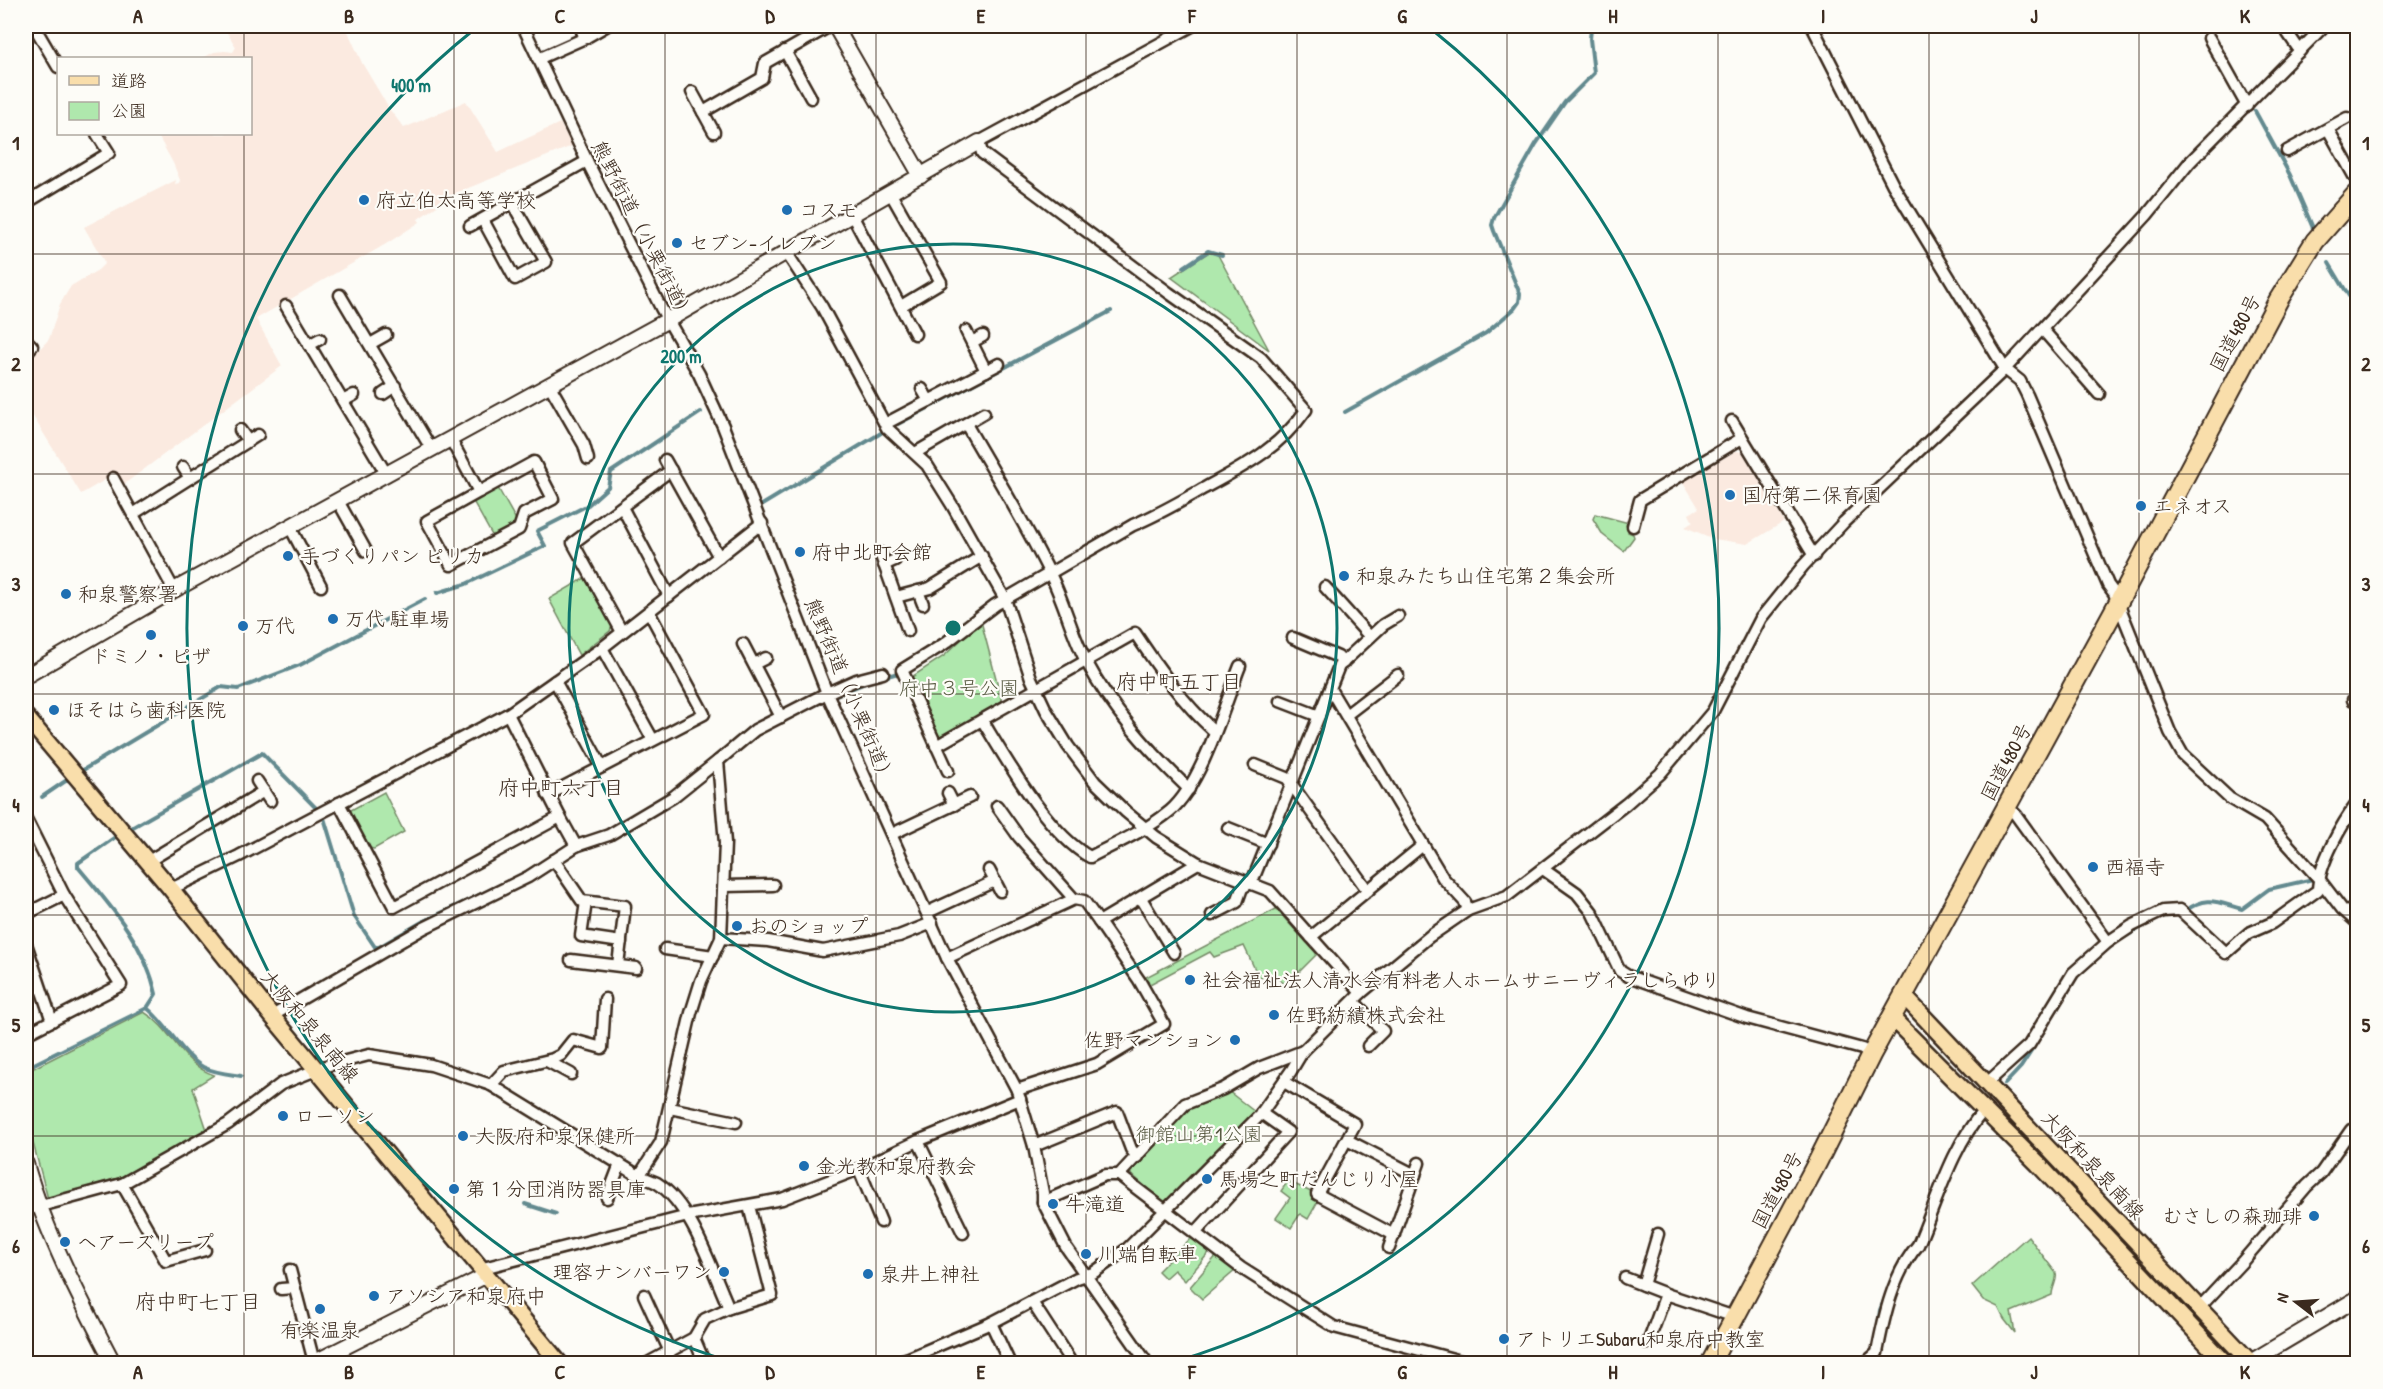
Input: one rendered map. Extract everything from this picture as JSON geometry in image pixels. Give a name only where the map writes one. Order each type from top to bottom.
[{"type":"highway","name":"国道480号","points":[[1710,1364],[1871,1055],[2008,807],[2279,299],[2315,241],[2358,192]]},
{"type":"main road","name":"大阪和泉泉南線","points":[[26,717],[171,889],[272,1016],[560,1364]]},
{"type":"main road","name":"大阪和泉泉南線","points":[[1904,996],[2249,1363]]},
{"type":"main road","name":"大阪和泉泉南線","points":[[1892,1018],[2038,1164],[2226,1364]]},
{"type":"street","name":"熊野街道（小栗街道）","points":[[523,26],[586,161],[668,320],[699,374],[723,426],[762,523],[827,693],[946,958],[1019,1094],[1034,1146],[1043,1202],[1066,1248],[1148,1364]]},
{"type":"street","points":[[580,26],[585,38]]},
{"type":"street","points":[[538,59],[606,26]]},
{"type":"street","points":[[703,112],[762,78],[765,63],[830,26]]},
{"type":"street","points":[[836,26],[921,176]]},
{"type":"street","points":[[26,676],[174,590],[451,441],[891,194],[979,142],[1192,26]]},
{"type":"street","points":[[1812,26],[1893,185],[2005,369],[2020,381],[2118,603],[2170,732],[2182,755],[2229,798],[2265,819],[2319,879],[2342,909],[2358,923]]},
{"type":"street","points":[[2283,26],[2301,51]]},
{"type":"street","points":[[890,1364],[909,1361],[991,1323],[1086,1275],[1127,1249],[1261,1113],[1303,1051],[1358,997],[1430,936],[1468,910],[1507,896],[1543,869],[1626,804],[1674,760],[1713,711],[1761,618],[1844,522],[2005,369],[2147,215],[2189,163],[2324,26]]},
{"type":"street","points":[[40,28],[57,65]]},
{"type":"street","points":[[2209,38],[2247,106]]},
{"type":"street","points":[[784,51],[811,98]]},
{"type":"street","points":[[692,92],[714,132]]},
{"type":"street","points":[[2287,151],[2347,118]]},
{"type":"street","points":[[2328,129],[2358,183]]},
{"type":"street","points":[[26,203],[109,153],[98,135]]},
{"type":"street","points":[[948,771],[902,670],[944,644],[978,616],[1005,599],[1133,525],[1158,515],[1261,456],[1293,428],[1306,410],[1261,358],[982,153],[979,142]]},
{"type":"street","points":[[470,226],[512,203],[523,190],[586,161]]},
{"type":"street","points":[[891,194],[941,282],[901,306]]},
{"type":"street","points":[[483,220],[515,279],[546,262],[512,203]]},
{"type":"street","points":[[852,214],[915,334]]},
{"type":"street","points":[[786,252],[822,306],[885,424],[927,465],[982,556],[1005,599],[1046,710],[1068,746],[1095,782],[1145,828],[1198,863],[1270,891],[1311,937],[1383,1031],[1368,1046]]},
{"type":"street","points":[[340,295],[432,450]]},
{"type":"street","points":[[286,306],[387,475]]},
{"type":"street","points":[[2042,329],[2099,394]]},
{"type":"street","points":[[966,331],[987,371]]},
{"type":"street","points":[[370,344],[386,335]]},
{"type":"street","points":[[972,342],[982,336]]},
{"type":"street","points":[[309,345],[320,339]]},
{"type":"street","points":[[26,340],[32,346],[26,353]]},
{"type":"street","points":[[885,424],[999,364]]},
{"type":"street","points":[[383,393],[395,386]]},
{"type":"street","points":[[550,386],[584,445],[588,459]]},
{"type":"street","points":[[922,389],[928,401]]},
{"type":"street","points":[[343,401],[354,395]]},
{"type":"street","points":[[915,453],[984,413]]},
{"type":"street","points":[[1732,421],[1814,556]]},
{"type":"street","points":[[966,424],[1050,573],[1086,662],[1131,729],[1153,756],[1189,789]]},
{"type":"street","points":[[240,430],[248,441]]},
{"type":"street","points":[[133,514],[258,435]]},
{"type":"street","points":[[1633,526],[1640,500],[1742,438]]},
{"type":"street","points":[[451,441],[479,492]]},
{"type":"street","points":[[665,460],[719,557]]},
{"type":"street","points":[[534,462],[553,499],[524,514],[519,529],[451,565],[427,521],[479,492],[534,462]]},
{"type":"street","points":[[183,466],[190,478]]},
{"type":"street","points":[[622,632],[573,543],[671,470]]},
{"type":"street","points":[[113,478],[174,590]]},
{"type":"street","points":[[338,501],[366,550]]},
{"type":"street","points":[[622,507],[669,596]]},
{"type":"street","points":[[171,889],[239,856],[508,714],[602,648],[762,523]]},
{"type":"street","points":[[290,527],[321,586]]},
{"type":"street","points":[[880,553],[908,631]]},
{"type":"street","points":[[896,597],[930,588],[982,556]]},
{"type":"street","points":[[884,565],[896,560]]},
{"type":"street","points":[[1325,587],[1370,637]]},
{"type":"street","points":[[918,591],[923,604]]},
{"type":"street","points":[[548,795],[704,714],[649,612]]},
{"type":"street","points":[[1212,915],[1237,902],[1242,888],[1250,883],[1292,786],[1339,666],[1370,637],[1398,616]]},
{"type":"street","points":[[936,746],[1135,633],[1168,683],[1190,709],[1214,731]]},
{"type":"street","points":[[1293,638],[1338,657],[1343,663]]},
{"type":"street","points":[[743,644],[781,717]]},
{"type":"street","points":[[602,648],[653,740]]},
{"type":"street","points":[[754,664],[766,658]]},
{"type":"street","points":[[982,720],[1021,783],[1044,814],[1078,850],[1090,857],[1145,828],[1170,810],[1189,789],[1195,780],[1240,666]]},
{"type":"street","points":[[272,1016],[424,928],[528,877],[576,846],[609,835],[673,797],[755,730],[856,680],[883,673]]},
{"type":"street","points":[[1346,715],[1398,675]]},
{"type":"street","points":[[555,681],[602,767]]},
{"type":"street","points":[[1330,689],[1443,878],[1465,902],[1468,910]]},
{"type":"street","points":[[1280,701],[1320,716]]},
{"type":"street","points":[[508,714],[576,846]]},
{"type":"street","points":[[639,1176],[661,1142],[690,1013],[721,938],[725,886],[725,843],[718,761]]},
{"type":"street","points":[[1255,765],[1287,778],[1368,891]]},
{"type":"street","points":[[257,781],[270,801]]},
{"type":"street","points":[[147,862],[264,791]]},
{"type":"street","points":[[948,793],[954,805]]},
{"type":"street","points":[[892,834],[970,797]]},
{"type":"street","points":[[1987,1083],[2029,1046],[2073,973],[2108,942],[2163,911],[2183,912],[2226,953],[2249,933],[2272,923],[2318,890],[2319,879],[2345,822],[2358,802]]},
{"type":"street","points":[[339,803],[394,907],[560,817]]},
{"type":"street","points":[[997,806],[1019,837],[1074,899]]},
{"type":"street","points":[[2008,807],[2108,942]]},
{"type":"street","points":[[26,819],[64,895],[121,985],[26,1034]]},
{"type":"street","points":[[1228,828],[1268,844]]},
{"type":"street","points":[[1311,937],[1423,845]]},
{"type":"street","points":[[554,860],[582,901],[625,906],[618,965]]},
{"type":"street","points":[[1099,922],[1198,863]]},
{"type":"street","points":[[1543,869],[1577,894],[1585,903],[1599,925],[1620,971],[1628,976],[1747,1018],[1862,1049],[1871,1055]]},
{"type":"street","points":[[721,938],[768,941],[823,951],[899,936],[930,918],[997,886],[989,870]]},
{"type":"street","points":[[725,886],[772,885]]},
{"type":"street","points":[[26,914],[64,895]]},
{"type":"street","points":[[1141,898],[1174,953]]},
{"type":"street","points":[[290,1270],[313,1363],[481,1278],[487,1267],[688,1216],[782,1199],[859,1170],[1019,1094],[1097,1064],[1164,1024],[1139,980],[1084,901],[1074,899],[946,958]]},
{"type":"street","points":[[586,902],[581,936],[621,942]]},
{"type":"street","points":[[26,944],[52,1021]]},
{"type":"street","points":[[665,949],[713,956]]},
{"type":"street","points":[[571,960],[636,968]]},
{"type":"street","points":[[491,1085],[504,1071],[547,1061],[561,1055],[573,1040],[602,1048],[605,999]]},
{"type":"street","points":[[1043,1202],[1105,1175],[1119,1174],[1185,1104],[1224,1089],[1259,1068],[1303,1051]]},
{"type":"street","points":[[32,1208],[122,1184],[228,1124],[281,1084],[318,1069],[369,1055],[431,1065],[491,1085],[639,1176],[657,1183],[677,1201],[688,1216],[729,1308]]},
{"type":"street","points":[[547,1061],[571,1074]]},
{"type":"street","points":[[1284,1082],[1355,1124],[1317,1194],[1394,1235]]},
{"type":"street","points":[[670,1108],[736,1122]]},
{"type":"street","points":[[1864,1364],[1877,1353],[1885,1311],[1910,1254],[1918,1245],[1962,1141],[1984,1110]]},
{"type":"street","points":[[1034,1146],[1117,1112],[1131,1149],[1137,1157]]},
{"type":"street","points":[[1196,1232],[1288,1132],[1261,1113]]},
{"type":"street","points":[[2199,1308],[2321,1173],[2351,1130]]},
{"type":"street","points":[[1347,1140],[1415,1175]]},
{"type":"street","points":[[918,1141],[963,1233]]},
{"type":"street","points":[[1389,1248],[1419,1163]]},
{"type":"street","points":[[26,1164],[32,1208],[114,1364]]},
{"type":"street","points":[[607,1198],[621,1164]]},
{"type":"street","points":[[859,1170],[880,1222]]},
{"type":"street","points":[[1119,1174],[1164,1211],[1196,1232],[1241,1268],[1334,1327],[1472,1364]]},
{"type":"street","points":[[122,1184],[166,1261],[205,1250]]},
{"type":"street","points":[[646,1364],[694,1338],[705,1319],[729,1308],[772,1295],[749,1206]]},
{"type":"street","points":[[1643,1285],[1658,1234]]},
{"type":"street","points":[[1625,1278],[1735,1317]]},
{"type":"street","points":[[281,1289],[295,1288]]},
{"type":"street","points":[[1648,1343],[1666,1294]]},
{"type":"street","points":[[644,1296],[670,1352]]},
{"type":"street","points":[[2249,1363],[2358,1298]]},
{"type":"street","points":[[1032,1302],[1069,1359]]},
{"type":"street","points":[[991,1323],[1010,1364]]},
{"type":"street","points":[[694,1338],[705,1364]]},
{"type":"street","points":[[1050,1354],[1062,1348]]},
{"type":"shaded area","points":[[223,26],[346,27],[362,63],[390,110],[404,128],[466,101],[498,152],[560,123],[572,146],[456,193],[418,219],[420,222],[386,244],[256,319],[282,366],[123,485],[117,473],[81,494],[26,405],[26,364],[49,339],[60,304],[71,286],[98,270],[105,263],[84,227],[176,180],[175,184],[179,183],[180,180],[173,163],[158,135],[252,135],[252,57],[205,57],[214,52],[233,52],[236,47]]},
{"type":"shaded area","name":"国府第二保育園","points":[[1736,451],[1742,452],[1784,522],[1747,544],[1714,539],[1685,527],[1693,522],[1689,514],[1699,508],[1683,482]]},
{"type":"green space","points":[[1209,252],[1218,255],[1269,350],[1171,277]]},
{"type":"green space","points":[[498,488],[516,520],[514,526],[493,537],[473,501]]},
{"type":"green space","points":[[1595,514],[1629,523],[1628,532],[1634,537],[1624,551],[1603,535],[1593,519]]},
{"type":"green space","points":[[585,578],[612,626],[610,631],[579,655],[549,599]]},
{"type":"green space","name":"府中３号公園","points":[[981,621],[1003,705],[938,742],[910,678],[944,656]]},
{"type":"green space","points":[[384,792],[404,832],[374,849],[369,848],[349,811]]},
{"type":"green space","points":[[1276,909],[1317,954],[1286,985],[1274,975],[1259,978],[1244,946],[1214,957],[1210,952],[1150,984],[1146,977]]},
{"type":"green space","points":[[144,1012],[162,1027],[193,1063],[214,1075],[193,1088],[207,1130],[121,1177],[48,1199],[26,1117],[26,1072]]},
{"type":"green space","name":"御館山第1公園","points":[[1228,1091],[1255,1112],[1167,1206],[1129,1172],[1186,1110],[1205,1099]]},
{"type":"green space","points":[[1288,1181],[1313,1193],[1312,1197],[1318,1201],[1308,1219],[1300,1214],[1291,1228],[1276,1218],[1290,1198],[1281,1191]]},
{"type":"green space","points":[[1194,1235],[1212,1249],[1185,1281],[1174,1270],[1165,1278],[1158,1271]]},
{"type":"green space","points":[[2028,1236],[2056,1273],[2056,1279],[2052,1295],[2011,1312],[2015,1333],[1998,1307],[1983,1300],[1972,1286]]},
{"type":"green space","points":[[1218,1254],[1237,1269],[1202,1299],[1190,1287]]},
{"type":"waterway","points":[[1345,412],[1486,333],[1519,302],[1520,294],[1492,225],[1536,144],[1565,102],[1594,73],[1590,39],[1591,29],[1596,26]]},
{"type":"waterway","points":[[2205,26],[2211,35]]},
{"type":"waterway","points":[[2255,111],[2290,175],[2313,228]]},
{"type":"waterway","points":[[1184,267],[1208,251],[1222,255]]},
{"type":"waterway","points":[[2329,263],[2358,311]]},
{"type":"waterway","points":[[898,424],[1111,311]]},
{"type":"waterway","points":[[437,593],[466,584],[545,546],[537,531],[588,505],[608,487],[611,472],[701,412]]},
{"type":"waterway","points":[[762,505],[881,433]]},
{"type":"waterway","points":[[83,770],[221,687],[238,689],[300,665],[425,599]]},
{"type":"waterway","points":[[884,677],[898,673]]},
{"type":"waterway","points":[[834,696],[868,682]]},
{"type":"waterway","points":[[813,706],[826,700]]},
{"type":"waterway","points":[[133,827],[262,753],[316,808]]},
{"type":"waterway","points":[[42,797],[67,780]]},
{"type":"waterway","points":[[324,818],[354,916],[375,947],[513,879]]},
{"type":"waterway","points":[[26,1068],[147,1008],[156,994],[144,958],[135,942],[114,911],[78,867],[78,863],[114,838]]},
{"type":"waterway","points":[[2185,911],[2206,901],[2219,902],[2242,909],[2269,889],[2313,879]]},
{"type":"waterway","points":[[2159,917],[2175,915]]},
{"type":"waterway","points":[[2123,938],[2147,924]]},
{"type":"waterway","points":[[147,1008],[196,1062],[212,1071],[241,1076]]},
{"type":"waterway","points":[[2005,1084],[2021,1067],[2034,1047]]},
{"type":"waterway","points":[[525,1204],[556,1214]]},
{"type":"waterway","points":[[1878,1326],[1880,1310],[1885,1298]]},
{"type":"place","name":"府立伯太高等学校","points":[[364,200]]},
{"type":"place","name":"コスモ","points":[[787,210]]},
{"type":"place","name":"セブン-イレブン","points":[[677,243]]},
{"type":"place","name":"国府第二保育園","points":[[1730,495]]},
{"type":"place","name":"エネオス","points":[[2141,506]]},
{"type":"place","name":"府中北町会館","points":[[800,552]]},
{"type":"place","name":"手づくりパン ピリカ","points":[[288,556]]},
{"type":"place","name":"和泉みたち山住宅第２集会所","points":[[1344,576]]},
{"type":"place","name":"和泉警察署","points":[[66,594]]},
{"type":"place","name":"万代 駐車場","points":[[333,619]]},
{"type":"place","name":"万代","points":[[243,626]]},
{"type":"place","name":"ドミノ・ピザ","points":[[151,635]]},
{"type":"place","name":"ほそはら歯科医院","points":[[54,710]]},
{"type":"place","name":"西福寺","points":[[2093,867]]},
{"type":"place","name":"おのショップ","points":[[737,926]]},
{"type":"place","name":"社会福祉法人清水会有料老人ホームサニーヴィラしらゆり","points":[[1190,980]]},
{"type":"place","name":"佐野紡績株式会社","points":[[1274,1015]]},
{"type":"place","name":"佐野マンション","points":[[1235,1040]]},
{"type":"place","name":"ローソン","points":[[283,1116]]},
{"type":"place","name":"大阪府和泉保健所","points":[[463,1136]]},
{"type":"place","name":"金光教和泉府教会","points":[[804,1166]]},
{"type":"place","name":"馬場之町だんじり小屋","points":[[1207,1179]]},
{"type":"place","name":"第１分団消防器具庫","points":[[454,1189]]},
{"type":"place","name":"牛滝道","points":[[1053,1204]]},
{"type":"place","name":"むさしの森珈琲","points":[[2314,1216]]},
{"type":"place","name":"ヘアーズリープ","points":[[65,1242]]},
{"type":"place","name":"川端自転車","points":[[1086,1254]]},
{"type":"place","name":"理容ナンバーワン","points":[[724,1272]]},
{"type":"place","name":"泉井上神社","points":[[868,1274]]},
{"type":"place","name":"アソシア和泉府中","points":[[374,1296]]},
{"type":"place","name":"有楽温泉","points":[[320,1309]]},
{"type":"place","name":"アトリエSubaru和泉府中教室","points":[[1504,1339]]},
{"type":"district","name":"府中町五丁目","points":[[1179,682]]},
{"type":"district","name":"府中町六丁目","points":[[561,788]]},
{"type":"district","name":"府中町七丁目","points":[[198,1302]]}]
